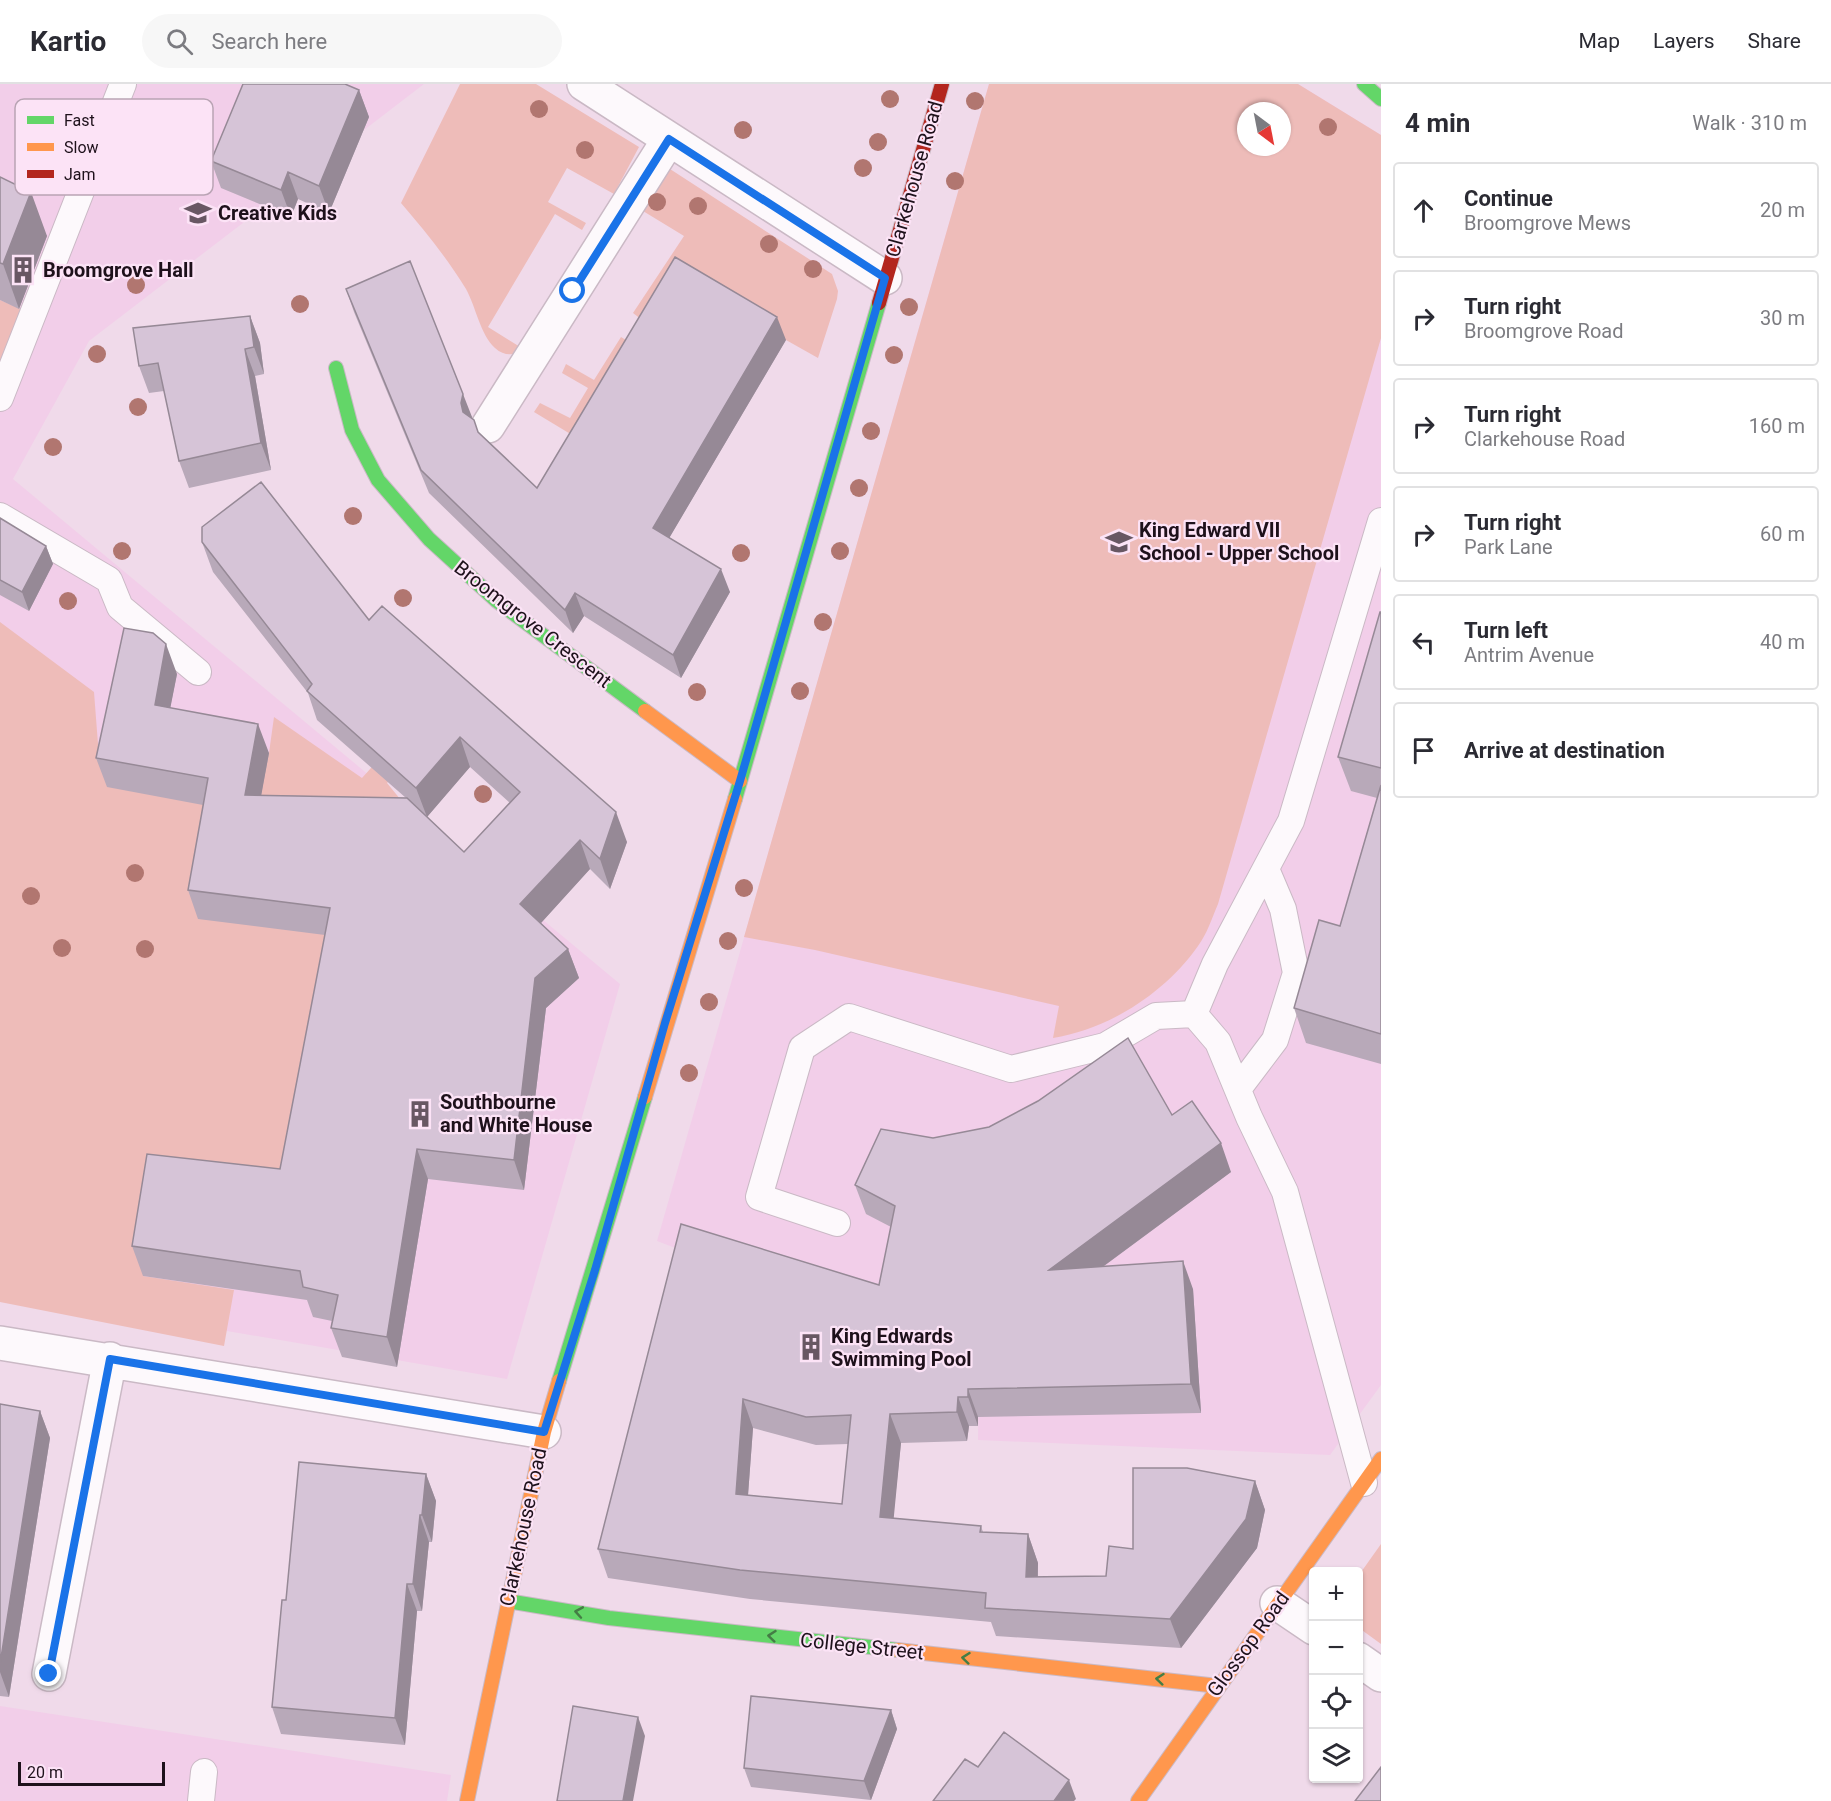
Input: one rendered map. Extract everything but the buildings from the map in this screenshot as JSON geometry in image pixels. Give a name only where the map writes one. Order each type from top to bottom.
[{"type":"main road","name":"Clarkehouse Road","points":[[468,1801],[507,1601],[544,1432],[595,1270],[665,1023],[740,781],[942,84]]},
{"type":"main road","points":[[1364,84],[1381,99]]},
{"type":"main road","name":"Broomgrove Crescent","points":[[336,368],[352,430],[378,480],[429,539],[497,601],[740,781]]},
{"type":"main road","name":"Glossop Road","points":[[1138,1801],[1381,1459]]},
{"type":"main road","name":"College Street","points":[[507,1601],[609,1618],[1218,1686]]},
{"type":"street","points":[[584,84],[885,278]]},
{"type":"street","points":[[488,426],[669,139]]},
{"type":"street","points":[[0,1343],[110,1359],[544,1432]]},
{"type":"street","points":[[49,1674],[110,1359]]},
{"type":"street","points":[[1277,1603],[1309,1625]]},
{"type":"street","points":[[1363,1662],[1381,1675]]},
{"type":"lane","points":[[117,99],[123,84]]},
{"type":"lane","points":[[0,398],[80,195]]},
{"type":"lane","points":[[0,516],[109,580],[120,607],[198,672]]},
{"type":"lane","points":[[1194,1014],[1215,964],[1291,821],[1381,521]]},
{"type":"lane","points":[[1238,1089],[1275,1040],[1296,973],[1283,909],[1266,869]]},
{"type":"lane","points":[[1194,1014],[1218,1042],[1285,1192],[1364,1484]]},
{"type":"lane","points":[[837,1223],[759,1197],[802,1048],[849,1017],[1011,1069],[1105,1046],[1156,1016],[1194,1014]]},
{"type":"lane","points":[[201,1801],[204,1772]]},
{"type":"shaded area","points":[[0,84],[424,84],[89,341],[13,479],[620,984],[507,1379],[0,1292]]},
{"type":"shaded area","points":[[460,84],[536,84],[639,147],[614,194],[567,168],[548,202],[586,223],[582,230],[555,214],[488,327],[525,350],[513,354],[502,353],[490,342],[470,296],[459,278],[401,203]]},
{"type":"shaded area","name":"King Edward VII School - Upper School","points":[[989,84],[1298,84],[1381,135],[1381,1385],[1330,1455],[978,1440],[979,1364],[657,1241]]},
{"type":"shaded area","points":[[989,84],[1298,84],[1381,135],[1381,338],[1218,904],[1198,946],[1169,979],[1134,1006],[1095,1026],[1053,1038],[1059,1006],[815,950],[744,937]]},
{"type":"shaded area","points":[[670,169],[832,274],[838,291],[837,299],[818,358],[786,340],[655,330],[633,313],[684,236],[643,211]]},
{"type":"shaded area","points":[[0,300],[30,313],[0,370]]},
{"type":"shaded area","points":[[621,337],[631,343],[587,444],[534,412],[540,403],[570,418],[588,388],[562,373],[566,364],[594,380]]},
{"type":"shaded area","points":[[0,622],[94,692],[99,757],[269,753],[274,717],[362,778],[397,739],[412,758],[387,783],[441,849],[430,948],[290,1198],[143,1276],[234,1290],[224,1346],[0,1302]]},
{"type":"shaded area","points":[[1381,1544],[1381,1644],[1363,1631],[1363,1569]]},
{"type":"shaded area","points":[[0,1706],[451,1775],[447,1801],[0,1801]]},
{"type":"traffic: fast","points":[[1364,84],[1381,99]]},
{"type":"traffic: fast","points":[[735,799],[879,303]]},
{"type":"traffic: fast","points":[[336,368],[352,430],[378,480],[429,539],[497,601],[645,711]]},
{"type":"traffic: fast","points":[[559,1381],[645,1097]]},
{"type":"traffic: fast","points":[[507,1601],[609,1618],[897,1650]]},
{"type":"traffic: slow","points":[[645,711],[740,781]]},
{"type":"traffic: slow","points":[[645,1097],[735,799]]},
{"type":"traffic: slow","points":[[467,1801],[544,1432],[559,1381]]},
{"type":"traffic: slow","points":[[1138,1801],[1381,1459]]},
{"type":"traffic: slow","points":[[897,1650],[1218,1686]]},
{"type":"traffic: jam","points":[[879,303],[942,84]]},
{"type":"place","name":"Creative Kids","points":[[198,213]]},
{"type":"place","name":"Broomgrove Hall","points":[[23,270]]},
{"type":"place","name":"King Edward VII School - Upper School","points":[[1119,542]]},
{"type":"place","name":"Southbourne and White House","points":[[420,1114]]},
{"type":"place","name":"King Edwards Swimming Pool","points":[[811,1347]]},
{"type":"route","points":[[49,1674],[110,1359],[544,1432],[595,1270],[665,1023],[740,781],[885,278],[669,139],[573,291]]}]
